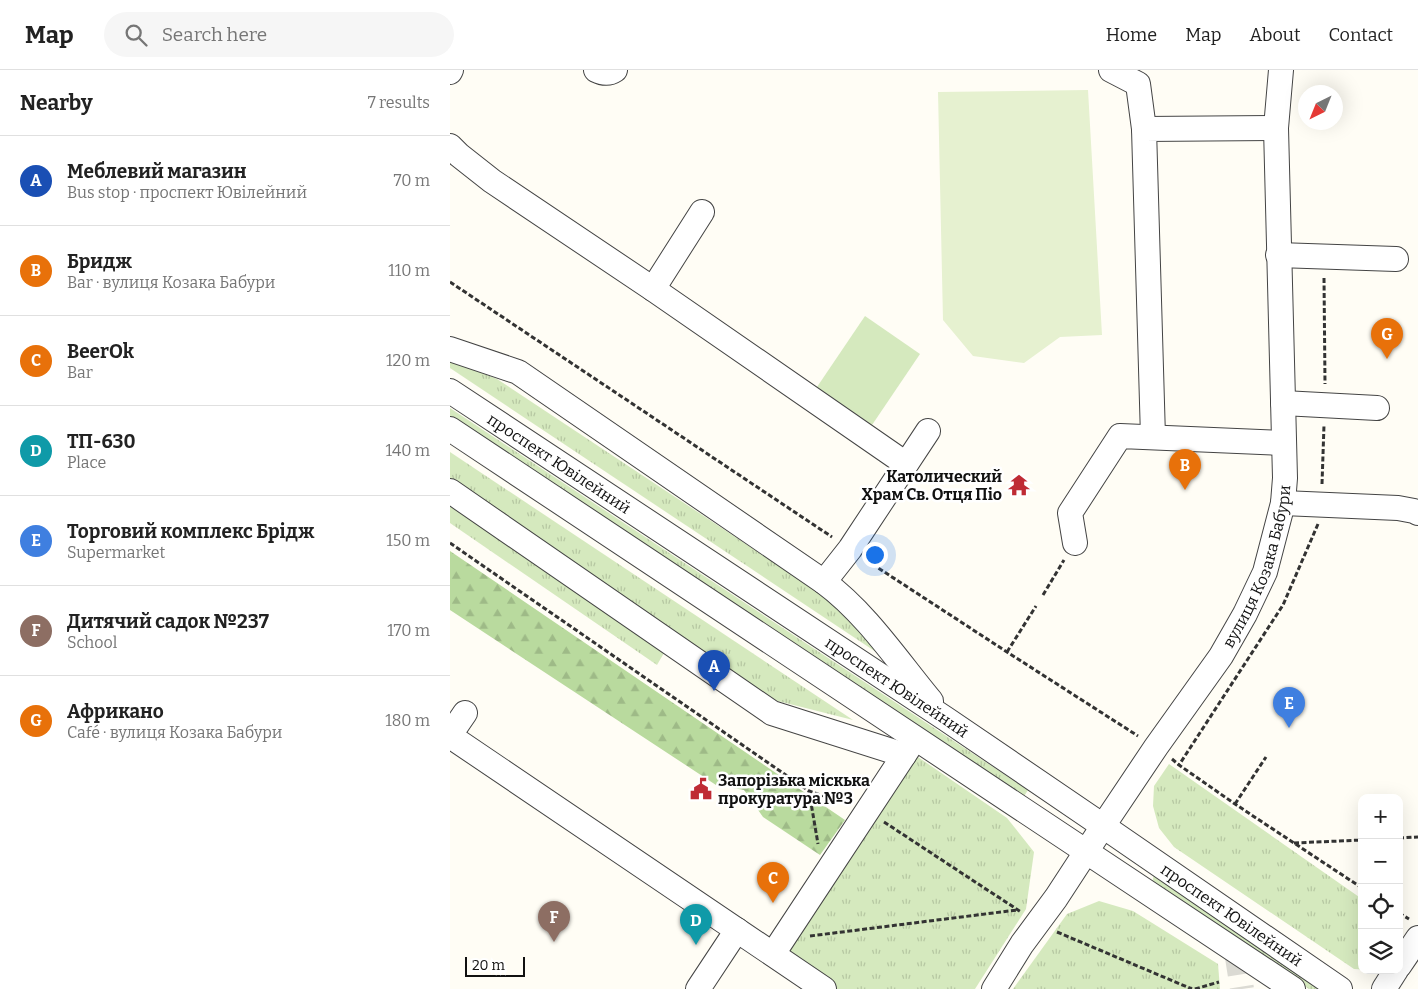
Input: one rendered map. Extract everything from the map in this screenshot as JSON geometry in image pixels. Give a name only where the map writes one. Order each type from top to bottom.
[{"type":"street","points":[[596,70],[602,73],[615,70]]},
{"type":"street","points":[[1111,70],[1138,84],[1144,129],[1152,437]]},
{"type":"street","name":"вулиця Козака Бабури","points":[[994,989],[1022,944],[1056,898],[1156,747],[1221,656],[1245,614],[1265,572],[1283,503],[1285,478],[1276,128],[1282,70]]},
{"type":"street","points":[[1144,129],[1276,128]]},
{"type":"street","points":[[450,146],[492,181],[653,288],[906,464]]},
{"type":"street","points":[[653,288],[702,212]]},
{"type":"street","points":[[1278,255],[1396,259]]},
{"type":"street","points":[[450,349],[518,372],[824,582],[857,610],[946,720]]},
{"type":"street","name":"проспект Ювілейний","points":[[450,391],[946,720],[1340,989]]},
{"type":"street","points":[[1283,403],[1378,408]]},
{"type":"street","name":"проспект Ювілейний","points":[[450,429],[910,746],[1086,852],[1293,989]]},
{"type":"street","points":[[824,582],[850,549],[928,431]]},
{"type":"street","points":[[1075,543],[1070,513],[1120,436],[1284,443]]},
{"type":"street","points":[[450,491],[772,713],[910,746],[778,947]]},
{"type":"street","points":[[1283,503],[1417,509]]},
{"type":"street","points":[[465,713],[450,736],[737,930],[778,947],[820,988]]},
{"type":"street","points":[[698,989],[737,930]]},
{"type":"street","points":[[1403,960],[1418,938]]},
{"type":"street","points":[[1384,989],[1393,974]]},
{"type":"path","points":[[1179,765],[1283,605],[1321,516],[1325,405],[1324,257]]},
{"type":"path","points":[[450,282],[850,549],[1156,747],[1235,804],[1358,885]]},
{"type":"path","points":[[450,543],[809,791],[867,812],[1018,910],[778,947]]},
{"type":"path","points":[[1043,595],[1075,543]]},
{"type":"path","points":[[1007,652],[1036,606]]},
{"type":"path","points":[[1235,804],[1266,757]]},
{"type":"path","points":[[809,791],[824,877]]},
{"type":"path","points":[[1403,838],[1418,837]]},
{"type":"path","points":[[1293,843],[1358,840]]},
{"type":"path","points":[[1055,931],[1194,989],[1219,982]]},
{"type":"green space","points":[[1088,90],[1102,335],[1060,337],[1024,363],[973,356],[943,320],[938,92]]},
{"type":"green space","points":[[865,316],[920,354],[872,425],[817,387]]},
{"type":"green space","points":[[450,360],[497,379],[823,595],[885,658],[450,368]]},
{"type":"green space","points":[[450,408],[1028,790],[1023,798],[450,417]]},
{"type":"green space","points":[[450,452],[853,720],[770,699],[450,481]]},
{"type":"green space","points":[[450,504],[664,653],[657,665],[450,523]]},
{"type":"green space","points":[[450,551],[845,820],[820,855],[763,817],[744,790],[716,785],[450,610]]},
{"type":"green space","points":[[915,755],[1007,818],[1034,852],[1026,909],[975,989],[835,989],[777,949]]},
{"type":"green space","points":[[1169,764],[1358,896],[1358,970],[1354,969],[1174,847],[1159,828],[1153,806],[1154,786]]},
{"type":"green space","points":[[1154,875],[1329,989],[1309,989],[1166,895],[1154,884]]},
{"type":"green space","points":[[1099,901],[1133,911],[1218,964],[1220,989],[1013,989],[1067,914]]},
{"type":"tunnel","points":[[1236,951],[1242,989]]},
{"type":"place","name":"Африкано","points":[[1387,359]]},
{"type":"place","name":"Католический Храм Св. Отця Піо","points":[[1019,485]]},
{"type":"place","name":"Бридж","points":[[1185,490]]},
{"type":"place","name":"Меблевий магазин","points":[[714,691]]},
{"type":"place","name":"Торговий комплекс Брідж","points":[[1289,728]]},
{"type":"place","name":"Запорізька міскька прокуратура №3","points":[[701,789]]},
{"type":"place","name":"BeerOk","points":[[773,903]]},
{"type":"place","name":"Дитячий садок №237","points":[[554,942]]},
{"type":"place","name":"ТП-630","points":[[696,945]]}]
